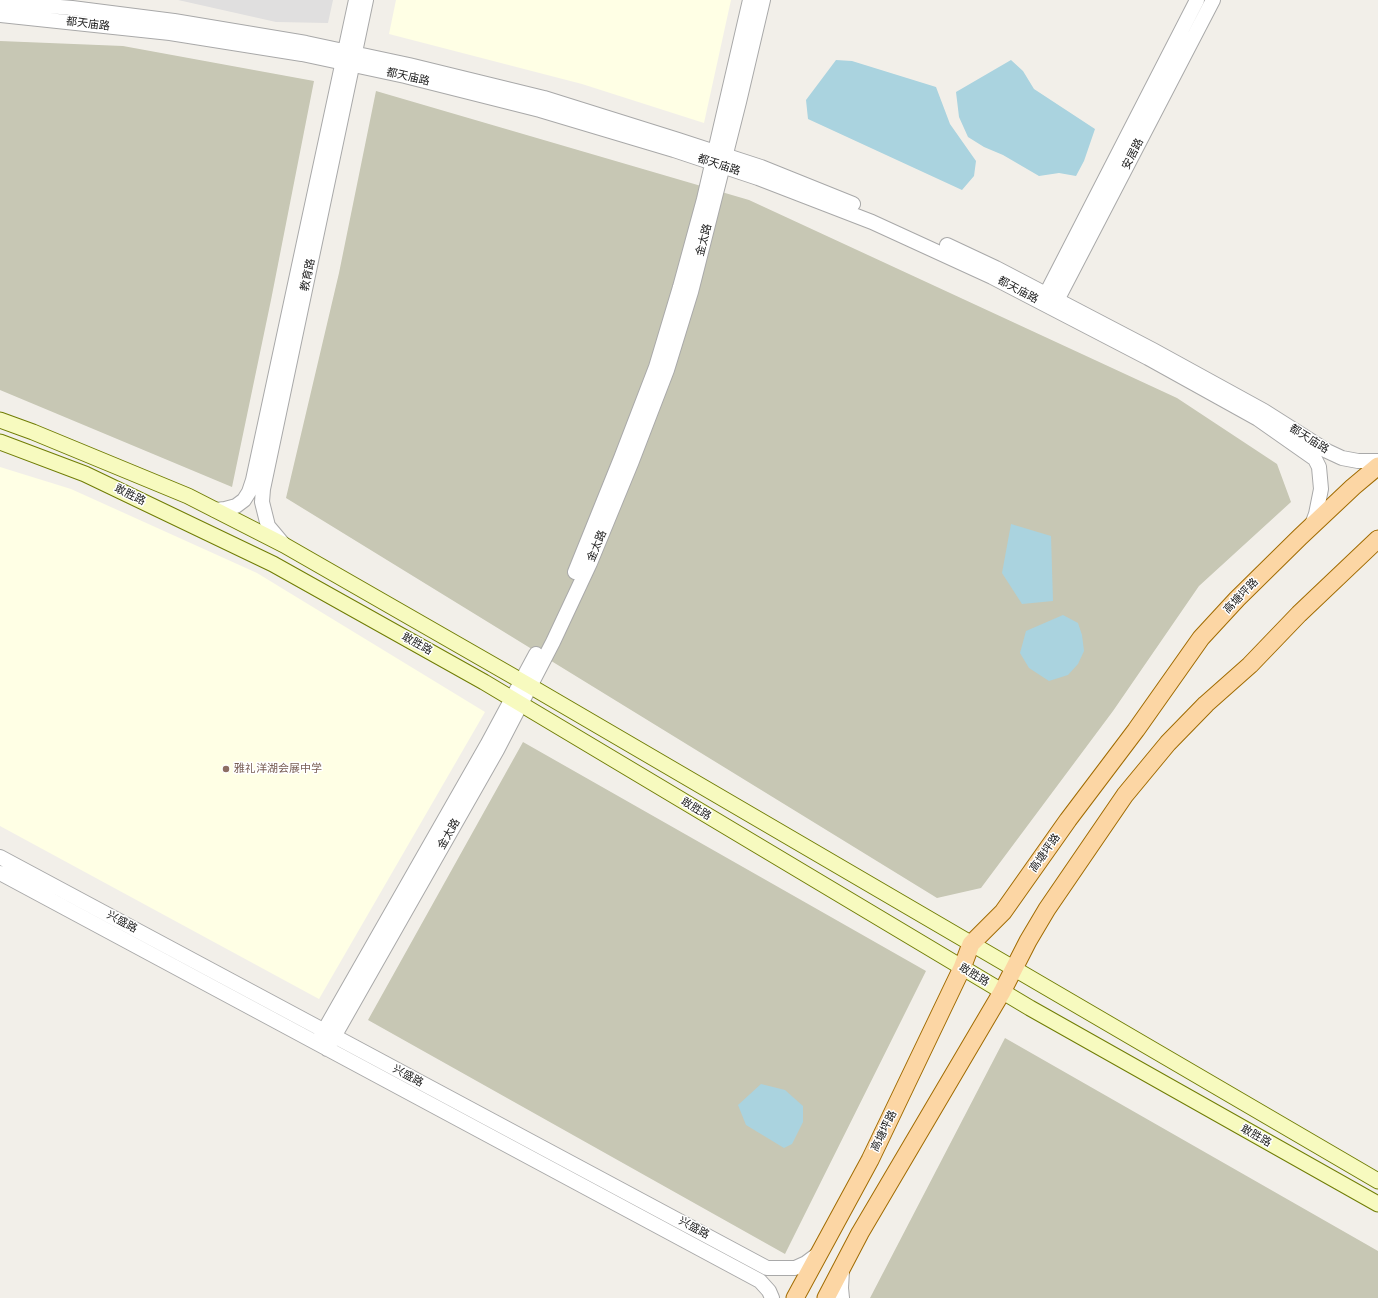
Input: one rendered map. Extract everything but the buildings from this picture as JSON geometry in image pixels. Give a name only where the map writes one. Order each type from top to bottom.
[{"type":"main road","name":"敢胜路","points":[[0,420],[33,432],[188,496],[284,545],[526,683],[1378,1181]]},
{"type":"main road","name":"敢胜路","points":[[0,442],[85,474],[273,564],[516,701],[1002,992],[1378,1204]]},
{"type":"main road","name":"高塘坪路","points":[[795,1298],[818,1253],[870,1160],[962,968],[971,944],[1003,912],[1068,820],[1136,730],[1201,638],[1237,599],[1311,527],[1353,487],[1378,466]]},
{"type":"main road","points":[[826,1298],[864,1226],[1002,992],[1028,941],[1051,902],[1125,795],[1168,743],[1206,704],[1250,665],[1299,614],[1378,539]]},
{"type":"street","name":"教育路","points":[[284,545],[268,526],[262,502],[263,489],[349,58],[356,0]]},
{"type":"street","name":"教育路","points":[[215,510],[236,506],[244,500],[249,492],[253,480],[349,58],[366,0]]},
{"type":"street","name":"金太路","points":[[322,1046],[487,745],[553,642],[590,563],[632,461],[667,370],[691,292],[750,0]]},
{"type":"street","name":"金太路","points":[[719,159],[763,0]]},
{"type":"street","name":"安居路","points":[[1050,301],[1197,0]]},
{"type":"street","name":"安居路","points":[[1050,301],[1212,0]]},
{"type":"street","name":"都天庙路","points":[[0,2],[72,8],[174,21],[306,43],[405,76],[540,110],[719,159],[758,178],[872,222],[992,277],[1050,301],[1153,350],[1264,411],[1327,451],[1342,458],[1358,461],[1378,461]]},
{"type":"street","name":"都天庙路","points":[[0,14],[170,33],[302,54],[349,58]]},
{"type":"street","name":"都天庙路","points":[[1050,301],[1148,358],[1258,419],[1315,460],[1319,467],[1321,488],[1316,514],[1311,527]]},
{"type":"street","name":"兴盛路","points":[[0,857],[767,1268],[795,1268],[806,1263],[818,1253]]},
{"type":"street","name":"兴盛路","points":[[0,873],[760,1281],[769,1291],[772,1298]]},
{"type":"street","points":[[842,1268],[842,1298]]},
{"type":"shaded area","points":[[178,0],[333,0],[328,23],[276,22]]},
{"type":"shaded area","points":[[396,0],[731,0],[704,123],[582,84],[389,34]]},
{"type":"shaded area","points":[[0,41],[123,46],[314,81],[271,300],[232,487],[0,390]]},
{"type":"shaded area","points":[[376,91],[749,200],[1177,398],[1277,464],[1291,502],[1199,586],[1113,711],[981,888],[937,898],[286,498],[339,273]]},
{"type":"shaded area","name":"雅礼洋湖会展中学","points":[[0,467],[71,489],[257,573],[485,712],[319,999],[0,826]]},
{"type":"shaded area","points":[[523,742],[926,971],[785,1254],[368,1020]]},
{"type":"shaded area","points":[[1005,1038],[1378,1251],[1378,1298],[870,1298]]},
{"type":"water","points":[[836,60],[852,61],[936,87],[950,124],[976,161],[974,176],[962,190],[808,119],[806,100]]},
{"type":"water","points":[[1011,60],[1023,71],[1034,89],[1095,129],[1084,161],[1076,176],[1059,173],[1039,176],[968,137],[959,117],[956,92]]},
{"type":"water","points":[[1011,524],[1051,536],[1053,601],[1022,604],[1002,573]]},
{"type":"water","points":[[1063,615],[1078,623],[1082,635],[1084,651],[1078,664],[1068,675],[1049,681],[1029,668],[1020,653],[1026,631]]},
{"type":"water","points":[[761,1084],[785,1090],[803,1106],[803,1122],[792,1144],[784,1148],[746,1125],[738,1105]]},
{"type":"place","name":"雅礼洋湖会展中学","points":[[226,769]]}]
